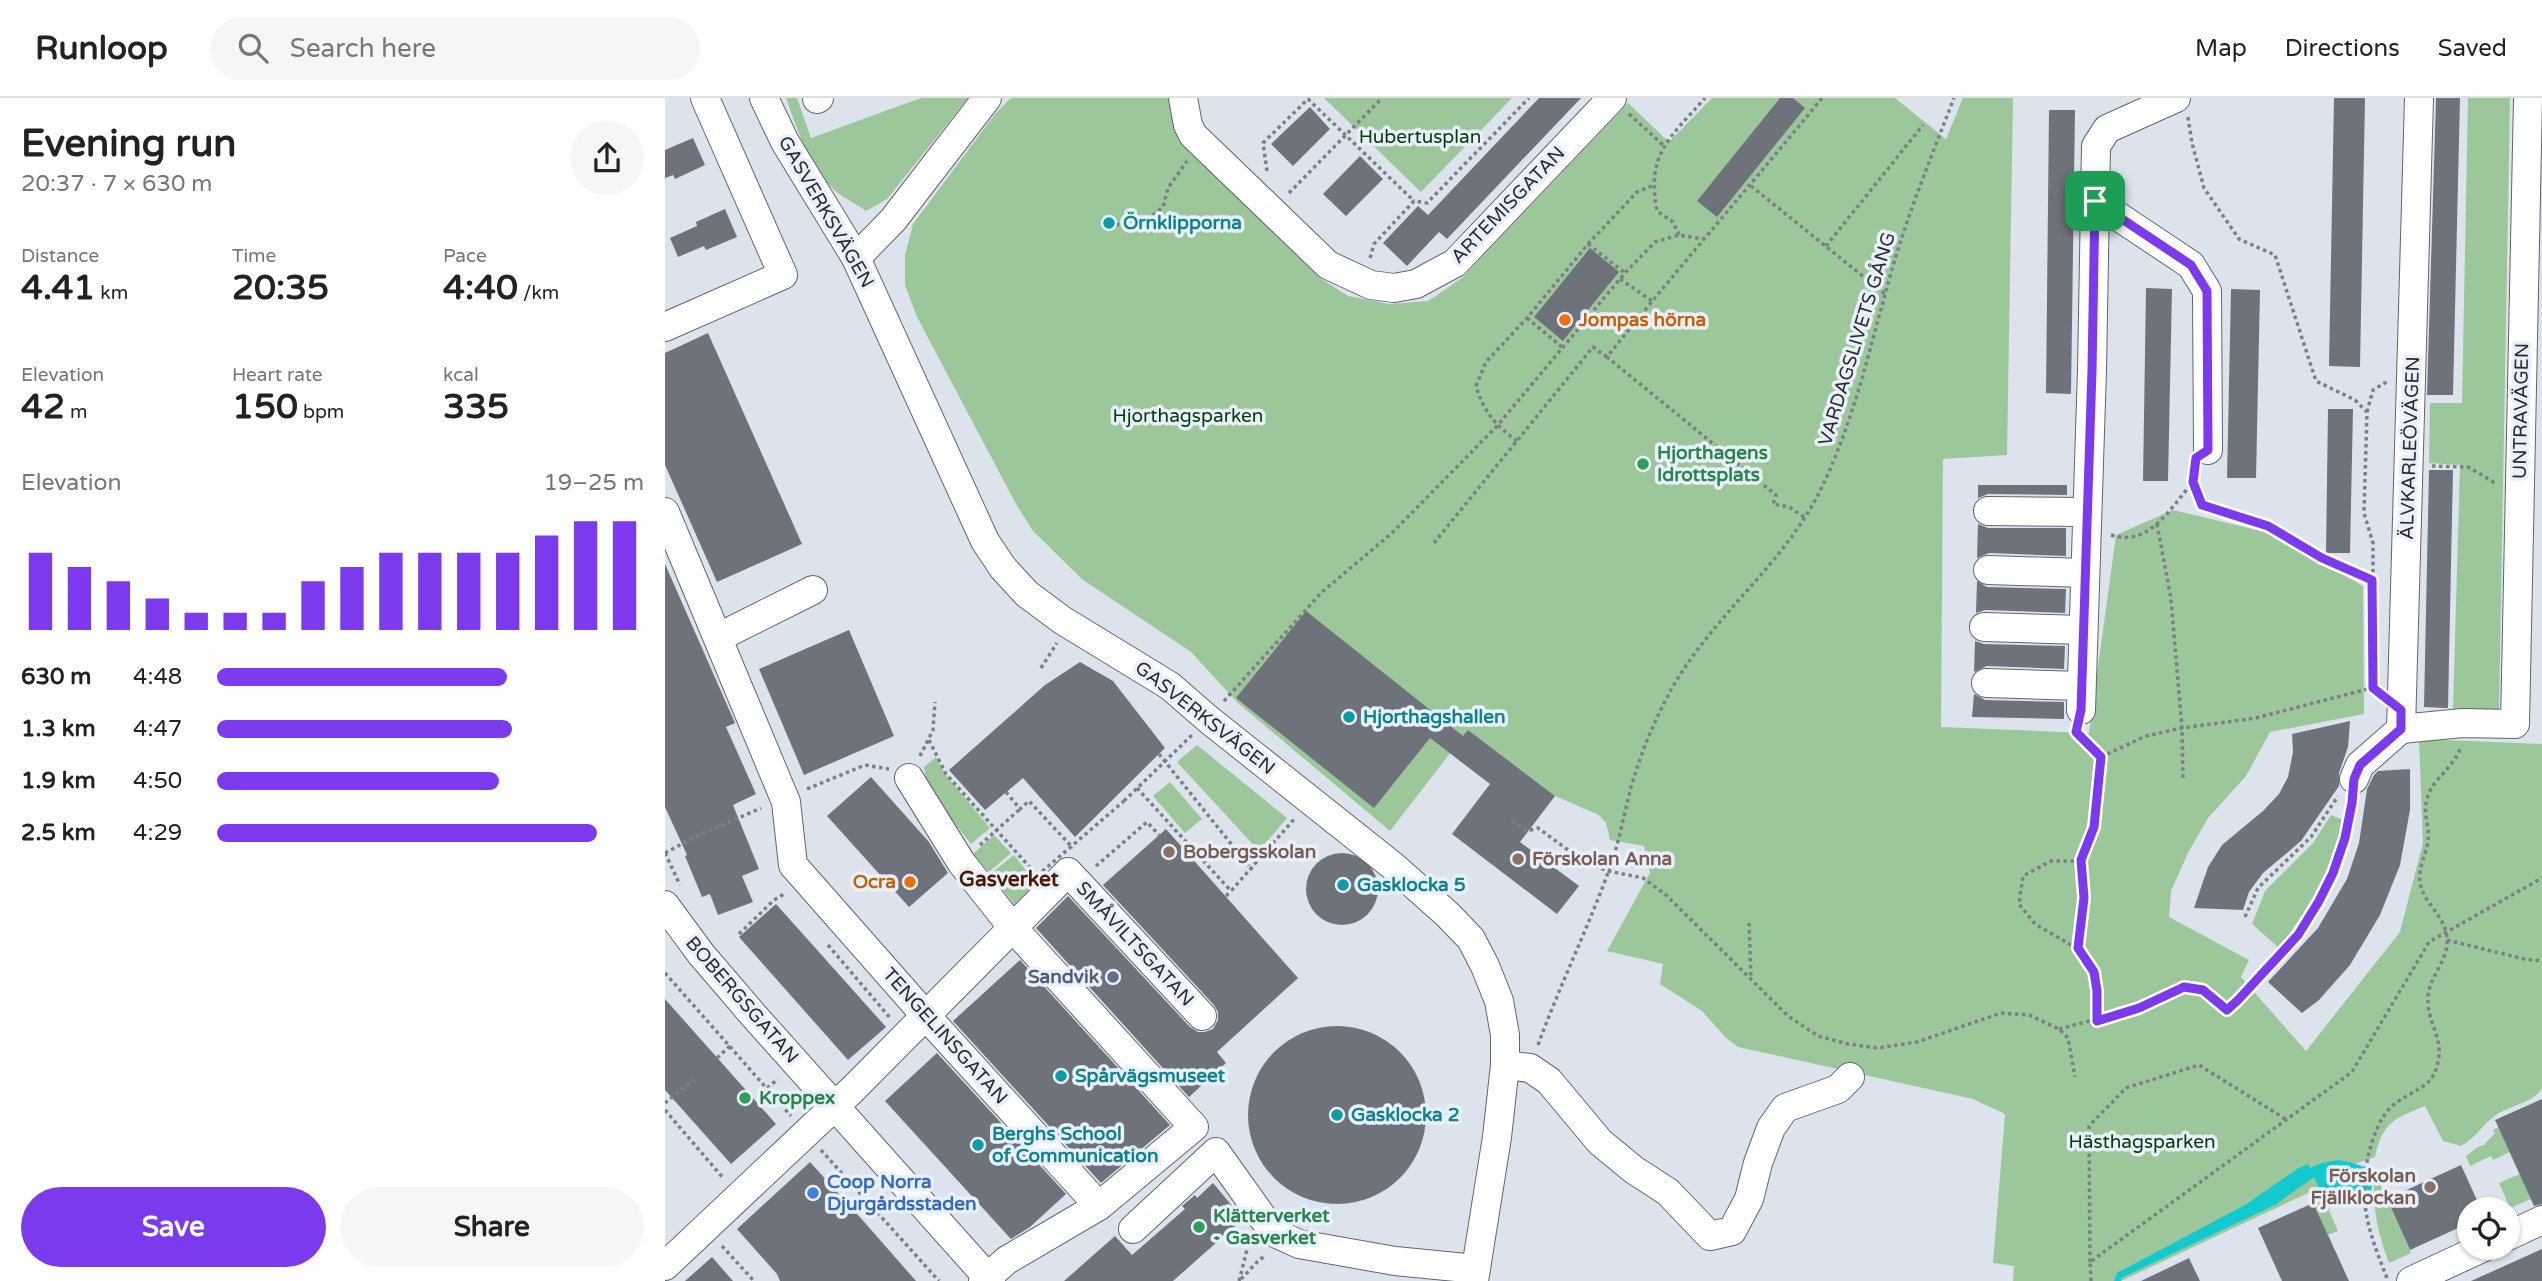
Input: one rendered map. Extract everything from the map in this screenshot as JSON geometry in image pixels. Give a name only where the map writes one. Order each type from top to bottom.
[{"type":"street","points":[[665,327],[783,275],[705,98]]},
{"type":"street","name":"GASVERKSVÄGEN","points":[[764,98],[785,142],[856,258],[985,541],[1003,568],[1027,594],[1062,620],[1170,686],[1384,858],[1471,939],[1499,1001],[1505,1035],[1518,1067],[1497,1138],[1475,1275]]},
{"type":"street","points":[[856,258],[893,220],[987,98]]},
{"type":"street","name":"ARTEMISGATAN","points":[[1183,98],[1188,125],[1193,135],[1328,265],[1371,285],[1394,288],[1416,284],[1455,263],[1619,105]]},
{"type":"street","name":"ÄLVKARLEÖVÄGEN","points":[[2401,720],[2419,98]]},
{"type":"street","name":"UNTRAVÄGEN","points":[[2462,723],[2515,724],[2528,98]]},
{"type":"street","points":[[1986,684],[2081,698],[2096,146],[2107,129],[2182,104]]},
{"type":"street","points":[[2095,201],[2191,265],[2207,291],[2208,450]]},
{"type":"street","points":[[1988,511],[2087,519]]},
{"type":"street","points":[[665,512],[719,637],[813,590]]},
{"type":"street","points":[[1988,569],[2085,573]]},
{"type":"street","points":[[1984,627],[2083,629]]},
{"type":"street","name":"TENGELINSGATAN","points":[[719,637],[786,802],[793,865],[1099,1206]]},
{"type":"street","points":[[2354,779],[2360,765],[2401,720],[2462,723]]},
{"type":"street","points":[[909,778],[961,862],[1013,928],[1194,1127],[1099,1206],[1007,1260],[982,1280]]},
{"type":"street","points":[[665,1266],[926,1016],[1013,928],[1064,871]]},
{"type":"street","name":"SMÅVILTSGATAN","points":[[1064,871],[1202,1016]]},
{"type":"street","name":"BOBERGSGATAN","points":[[665,905],[827,1112]]},
{"type":"street","name":"BOBERGSGATAN","points":[[665,940],[744,1033],[827,1112],[982,1280]]},
{"type":"street","points":[[1518,1067],[1549,1081],[1600,1142],[1634,1170],[1668,1192],[1710,1236],[1732,1231],[1749,1199],[1771,1128],[1785,1108],[1838,1089],[1850,1077]]},
{"type":"street","points":[[1133,1229],[1216,1152],[1273,1232],[1299,1244],[1475,1275]]},
{"type":"street","points":[[2520,1230],[2542,1220]]},
{"type":"street","points":[[2411,1281],[2457,1260]]},
{"type":"path","points":[[1271,212],[1382,98]]},
{"type":"path","points":[[1247,189],[1268,171],[1263,143],[1308,99],[1414,201],[1427,203],[1529,98]]},
{"type":"path","points":[[1679,235],[1673,222],[1657,211],[1654,185],[1656,163],[1663,145],[1705,98]]},
{"type":"path","points":[[1607,358],[1822,98]]},
{"type":"path","name":"VARDAGSLIVETS GÅNG","points":[[1518,1067],[1593,914],[1631,787],[1653,726],[1689,661],[1773,560],[1820,491],[1853,414],[1908,220],[1954,98]]},
{"type":"path","points":[[2182,104],[2204,188],[2239,239],[2275,255],[2316,381],[2355,400],[2367,412]]},
{"type":"path","points":[[1619,105],[1663,145]]},
{"type":"path","points":[[1826,247],[1923,125]]},
{"type":"path","points":[[1109,223],[1138,228],[1154,216],[1163,207],[1168,188],[1202,144]]},
{"type":"path","points":[[1517,441],[1497,426],[1481,402],[1476,386],[1486,362],[1527,318],[1588,244],[1637,192],[1654,185]]},
{"type":"path","points":[[1751,186],[1885,294]]},
{"type":"path","points":[[1364,282],[1374,244],[1414,201]]},
{"type":"path","points":[[1234,689],[1322,592],[1391,534],[1497,426],[1654,242],[1679,235],[1703,239]]},
{"type":"path","points":[[1588,244],[1625,273]]},
{"type":"path","points":[[1620,279],[1652,301]]},
{"type":"path","points":[[1527,318],[1563,348]]},
{"type":"path","points":[[1434,543],[1593,347],[1776,495],[1773,504],[1789,507],[1804,517]]},
{"type":"path","points":[[2393,378],[2373,390],[2367,412],[2364,513],[2372,543],[2373,688],[2401,720]]},
{"type":"path","points":[[2208,450],[2196,458],[2193,482],[2202,505],[2268,526],[2322,558],[2372,580]]},
{"type":"path","points":[[2410,465],[2468,467],[2519,498]]},
{"type":"path","points":[[2087,519],[2124,539],[2150,532],[2193,482]]},
{"type":"path","points":[[2157,524],[2171,598],[2182,728],[2183,779]]},
{"type":"path","points":[[2101,757],[2146,736],[2256,718],[2373,688]]},
{"type":"path","points":[[2081,698],[2076,732],[2101,757]]},
{"type":"path","points":[[909,778],[933,730],[935,702]]},
{"type":"path","points":[[2388,1281],[2369,1234],[2365,1203],[2366,1168],[2381,1120],[2397,1102],[2426,1086],[2437,1068],[2439,1048],[2428,1009],[2428,998],[2431,981],[2445,953],[2447,940],[2442,920],[2422,889],[2420,874],[2429,839],[2427,797],[2459,752],[2462,723]]},
{"type":"path","points":[[929,738],[946,774],[1064,871]]},
{"type":"path","points":[[1064,871],[1124,801],[1182,744]]},
{"type":"path","points":[[1159,754],[1252,870]]},
{"type":"path","points":[[2078,948],[2084,898],[2081,860],[2094,827],[2101,757]]},
{"type":"path","points":[[2245,917],[2258,888],[2311,837],[2339,795],[2354,779]]},
{"type":"path","points":[[2059,1029],[2139,1008],[2184,987],[2203,990],[2227,1010],[2298,935],[2319,901],[2333,873],[2345,838],[2354,779]]},
{"type":"path","points":[[1137,788],[1231,891]]},
{"type":"path","points":[[1006,792],[1020,809]]},
{"type":"path","points":[[1000,827],[1029,801],[1064,871]]},
{"type":"path","points":[[1226,896],[1252,870],[1299,813]]},
{"type":"path","points":[[1512,821],[1527,831],[1538,828],[1583,861],[1608,871],[1643,878],[1665,894],[1788,1016],[1818,1036],[1878,1048],[1917,1042],[2000,1013],[2029,1015],[2059,1029],[2068,1038],[2075,1077]]},
{"type":"path","points":[[1064,871],[1147,822],[1159,835]]},
{"type":"path","points":[[2081,860],[2051,861],[2023,876],[2019,904],[2035,924],[2078,948],[2094,972],[2097,1021]]},
{"type":"path","points":[[2090,1262],[2352,1072],[2429,942],[2542,878]]},
{"type":"path","points":[[739,934],[783,893],[792,904]]},
{"type":"path","points":[[1749,923],[1751,979]]},
{"type":"path","points":[[2447,940],[2542,961]]},
{"type":"path","points":[[828,945],[890,1017],[893,1027]]},
{"type":"path","points":[[717,1058],[730,1046]]},
{"type":"path","points":[[2091,1281],[2089,1126],[2126,1088],[2199,1065],[2287,1120]]},
{"type":"path","points":[[665,1103],[694,1079]]},
{"type":"path","points":[[665,1110],[739,1196]]},
{"type":"path","points":[[706,1228],[754,1281]]},
{"type":"path","points":[[1239,1281],[1250,1237]]},
{"type":"path","points":[[1239,1281],[1260,1259],[1299,1244]]},
{"type":"green space","points":[[786,98],[797,98],[811,138],[921,98],[968,98],[887,199],[866,211],[838,193],[822,177],[803,145]]},
{"type":"green space","points":[[1011,98],[1171,98],[1181,141],[1320,278],[1348,296],[1389,304],[1428,301],[1462,278],[1628,103],[1669,142],[1712,98],[1895,98],[1946,139],[1963,98],[2013,98],[2007,455],[1943,459],[1941,727],[2089,733],[2116,535],[2173,510],[2274,534],[2363,586],[2364,714],[2270,732],[2246,776],[2208,818],[2188,853],[2171,891],[2169,917],[2249,960],[2241,977],[2306,1051],[2400,932],[2423,843],[2419,739],[2542,744],[2542,1088],[2529,1100],[2494,1116],[2472,1139],[2461,1146],[2443,1141],[2425,1106],[2398,1118],[2386,1128],[2375,1157],[2337,1170],[2319,1188],[2338,1231],[2328,1235],[2308,1193],[2121,1281],[2013,1281],[2014,1266],[1993,1263],[2005,1114],[1973,1099],[1738,1047],[1726,1038],[1702,1011],[1660,984],[1663,964],[1607,951],[1650,873],[1644,846],[1610,840],[1606,823],[1599,815],[1555,796],[1468,730],[1390,831],[1238,703],[1191,652],[1083,580],[1033,531],[917,317],[905,285],[905,255],[913,224],[995,114]]},
{"type":"green space","name":"Hubertusplan","points":[[1324,98],[1512,98],[1421,192]]},
{"type":"green space","points":[[2468,98],[2510,98],[2499,710],[2453,709],[2460,465],[2429,463],[2430,403],[2462,403]]},
{"type":"green space","points":[[1197,745],[1287,818],[1259,851],[1177,762]]},
{"type":"green space","points":[[936,757],[945,774],[990,828],[971,844],[928,790],[924,767]]},
{"type":"green space","points":[[1170,782],[1202,819],[1185,833],[1153,796]]},
{"type":"green space","points":[[2331,815],[2343,820],[2334,859],[2307,909],[2279,948],[2252,924],[2265,891],[2313,843]]},
{"type":"green space","points":[[994,835],[1011,853],[989,872],[973,854]]},
{"type":"green space","points":[[1014,855],[1039,887],[1016,906],[990,874]]},
{"type":"green space","points":[[2498,1127],[2510,1152],[2493,1160],[2491,1156],[2470,1166],[2466,1156],[2484,1145],[2495,1133],[2493,1130]]},
{"type":"green space","points":[[2374,1171],[2411,1253],[2389,1263],[2376,1218]]},
{"type":"green space","points":[[2520,1174],[2531,1199],[2520,1204],[2520,1197],[2505,1197],[2499,1183]]},
{"type":"water","points":[[2339,1160],[2359,1165],[2369,1171],[2371,1192],[2328,1209],[2314,1177],[2275,1205],[2121,1278],[2121,1281],[2114,1281],[2117,1273],[2245,1205],[2299,1168],[2308,1164],[2310,1168]]},
{"type":"building","points":[[1539,98],[1581,98],[1447,239],[1439,232],[1407,266],[1383,243],[1418,206],[1428,215]]},
{"type":"building","points":[[1780,98],[1793,98],[1805,108],[1717,217],[1697,201]]},
{"type":"building","points":[[2334,98],[2365,98],[2360,367],[2329,366]]},
{"type":"building","points":[[2436,98],[2460,98],[2453,395],[2427,395]]},
{"type":"building","points":[[1310,107],[1330,129],[1293,166],[1271,144]]},
{"type":"building","points":[[2049,110],[2075,110],[2071,394],[2046,393]]},
{"type":"building","points":[[693,138],[705,165],[675,179],[673,175],[665,178],[665,150]]},
{"type":"building","points":[[1360,156],[1383,179],[1346,216],[1323,194]]},
{"type":"building","points":[[725,209],[737,237],[706,250],[704,246],[678,257],[670,238]]},
{"type":"building","points":[[1590,248],[1619,272],[1563,341],[1534,317]]},
{"type":"building","points":[[2146,288],[2172,289],[2168,481],[2143,481]]},
{"type":"building","points":[[2231,289],[2260,290],[2256,478],[2227,478]]},
{"type":"building","points":[[708,333],[802,544],[717,582],[665,465],[665,353]]},
{"type":"building","points":[[2328,409],[2353,409],[2350,553],[2326,553]]},
{"type":"building","points":[[2429,470],[2453,470],[2448,708],[2424,707]]},
{"type":"building","points":[[1978,485],[2067,485],[2067,495],[1988,494],[1978,498]]},
{"type":"building","points":[[1978,524],[1988,528],[2066,528],[2066,556],[1989,553],[1977,558]]},
{"type":"building","points":[[665,564],[735,723],[726,727],[756,794],[733,805],[759,869],[742,876],[753,902],[718,915],[710,894],[702,897],[665,807]]},
{"type":"building","points":[[1977,581],[1987,587],[2066,589],[2065,613],[1985,610],[1976,613]]},
{"type":"building","name":"Hjorthagshallen","points":[[1306,611],[1463,736],[1468,730],[1555,796],[1520,842],[1579,886],[1557,914],[1452,834],[1490,784],[1430,738],[1374,808],[1236,698]]},
{"type":"building","points":[[849,630],[894,736],[804,775],[759,669]]},
{"type":"building","points":[[1975,641],[1984,644],[2065,646],[2064,669],[1987,666],[1974,672]]},
{"type":"building","points":[[1080,662],[1113,681],[1165,748],[1075,837],[1023,778],[985,810],[949,770],[1045,685]]},
{"type":"building","points":[[1974,694],[1985,700],[2064,702],[2064,719],[1972,717]]},
{"type":"building","points":[[2350,721],[2348,747],[2339,773],[2339,786],[2301,841],[2263,873],[2249,892],[2243,910],[2194,908],[2208,867],[2222,845],[2279,794],[2288,777],[2293,752],[2292,734]]},
{"type":"building","points":[[2410,769],[2410,810],[2400,865],[2380,915],[2350,965],[2319,1000],[2302,1013],[2268,982],[2318,928],[2347,879],[2359,843],[2367,789],[2374,775],[2378,771]]},
{"type":"building","points":[[871,777],[929,842],[948,873],[909,907],[827,816]]},
{"type":"building","points":[[1166,829],[1298,978],[1217,1052],[1226,1063],[1189,1097],[1036,928],[1068,896],[1190,1027],[1198,1032],[1213,1029],[1218,1020],[1214,1005],[1103,885]]},
{"type":"building","name":"Gasklocka 5","points":[[1342,853],[1356,856],[1368,863],[1375,875],[1378,889],[1375,903],[1368,915],[1356,922],[1342,925],[1328,922],[1316,915],[1309,903],[1306,889],[1309,875],[1316,863],[1328,856]]},
{"type":"building","points":[[776,904],[886,1027],[848,1060],[739,937]]},
{"type":"building","name":"Spårvägsmuseet","points":[[1020,960],[1170,1125],[1101,1183],[953,1021]]},
{"type":"building","points":[[665,999],[776,1124],[731,1164],[665,1090]]},
{"type":"building","name":"Gasklocka 2","points":[[1337,1026],[1371,1033],[1400,1052],[1419,1081],[1426,1115],[1419,1149],[1400,1178],[1371,1197],[1337,1204],[1303,1197],[1274,1178],[1255,1149],[1248,1115],[1255,1081],[1274,1052],[1303,1033]]},
{"type":"building","name":"Berghs School of Communication","points":[[937,1053],[1066,1194],[1030,1227],[1011,1239],[885,1101]]},
{"type":"building","points":[[2542,1099],[2542,1204],[2534,1206],[2495,1120]]},
{"type":"building","points":[[810,1162],[916,1281],[780,1281],[777,1274],[737,1229]]},
{"type":"building","points":[[2461,1165],[2476,1197],[2457,1197],[2457,1228],[2410,1250],[2387,1199]]},
{"type":"building","name":"Klätterverket - Gasverket","points":[[1213,1183],[1243,1219],[1173,1281],[1064,1281],[1115,1236],[1132,1255],[1185,1209],[1182,1206],[1195,1195],[1197,1198]]},
{"type":"building","points":[[2313,1203],[2349,1281],[2282,1281],[2258,1228]]},
{"type":"building","points":[[2542,1249],[2542,1281],[2471,1281],[2520,1260]]},
{"type":"building","points":[[712,1257],[733,1281],[685,1281]]},
{"type":"building","points":[[2189,1258],[2200,1281],[2141,1281]]},
{"type":"place","name":"Örnklipporna","points":[[1109,223]]},
{"type":"place","name":"Jompas hörna","points":[[1565,320]]},
{"type":"place","name":"Hjorthagens Idrottsplats","points":[[1643,464]]},
{"type":"place","name":"Hjorthagshallen","points":[[1349,717]]},
{"type":"place","name":"Bobergsskolan","points":[[1169,852]]},
{"type":"place","name":"Förskolan Anna","points":[[1518,859]]},
{"type":"place","name":"Ocra","points":[[910,882]]},
{"type":"place","name":"Gasklocka 5","points":[[1343,885]]},
{"type":"place","name":"Sandvik","points":[[1113,977]]},
{"type":"place","name":"Spårvägsmuseet","points":[[1061,1076]]},
{"type":"place","name":"Kroppex","points":[[745,1098]]},
{"type":"place","name":"Gasklocka 2","points":[[1337,1115]]},
{"type":"place","name":"Berghs School of Communication","points":[[978,1145]]},
{"type":"place","name":"Förskolan Fjällklockan","points":[[2430,1187]]},
{"type":"place","name":"Coop Norra Djurgårdsstaden","points":[[813,1193]]},
{"type":"place","name":"Klätterverket - Gasverket","points":[[1199,1227]]},
{"type":"district","name":"Gasverket","points":[[1009,879]]},
{"type":"route","points":[[2095,201],[2191,265],[2207,291],[2208,450],[2196,458],[2193,482],[2202,505],[2268,526],[2322,558],[2372,580],[2373,688],[2401,710],[2401,729],[2360,765],[2354,779],[2345,838],[2333,873],[2319,901],[2298,935],[2238,1000],[2227,1010],[2203,990],[2184,987],[2139,1008],[2097,1021],[2094,972],[2078,948],[2084,898],[2081,860],[2094,827],[2101,757],[2076,732],[2081,710],[2095,201]]},
{"type":"park label","name":"Hjorthagsparken","points":[[1188,416]]},
{"type":"park label","name":"Hästhagsparken","points":[[2142,1142]]}]
